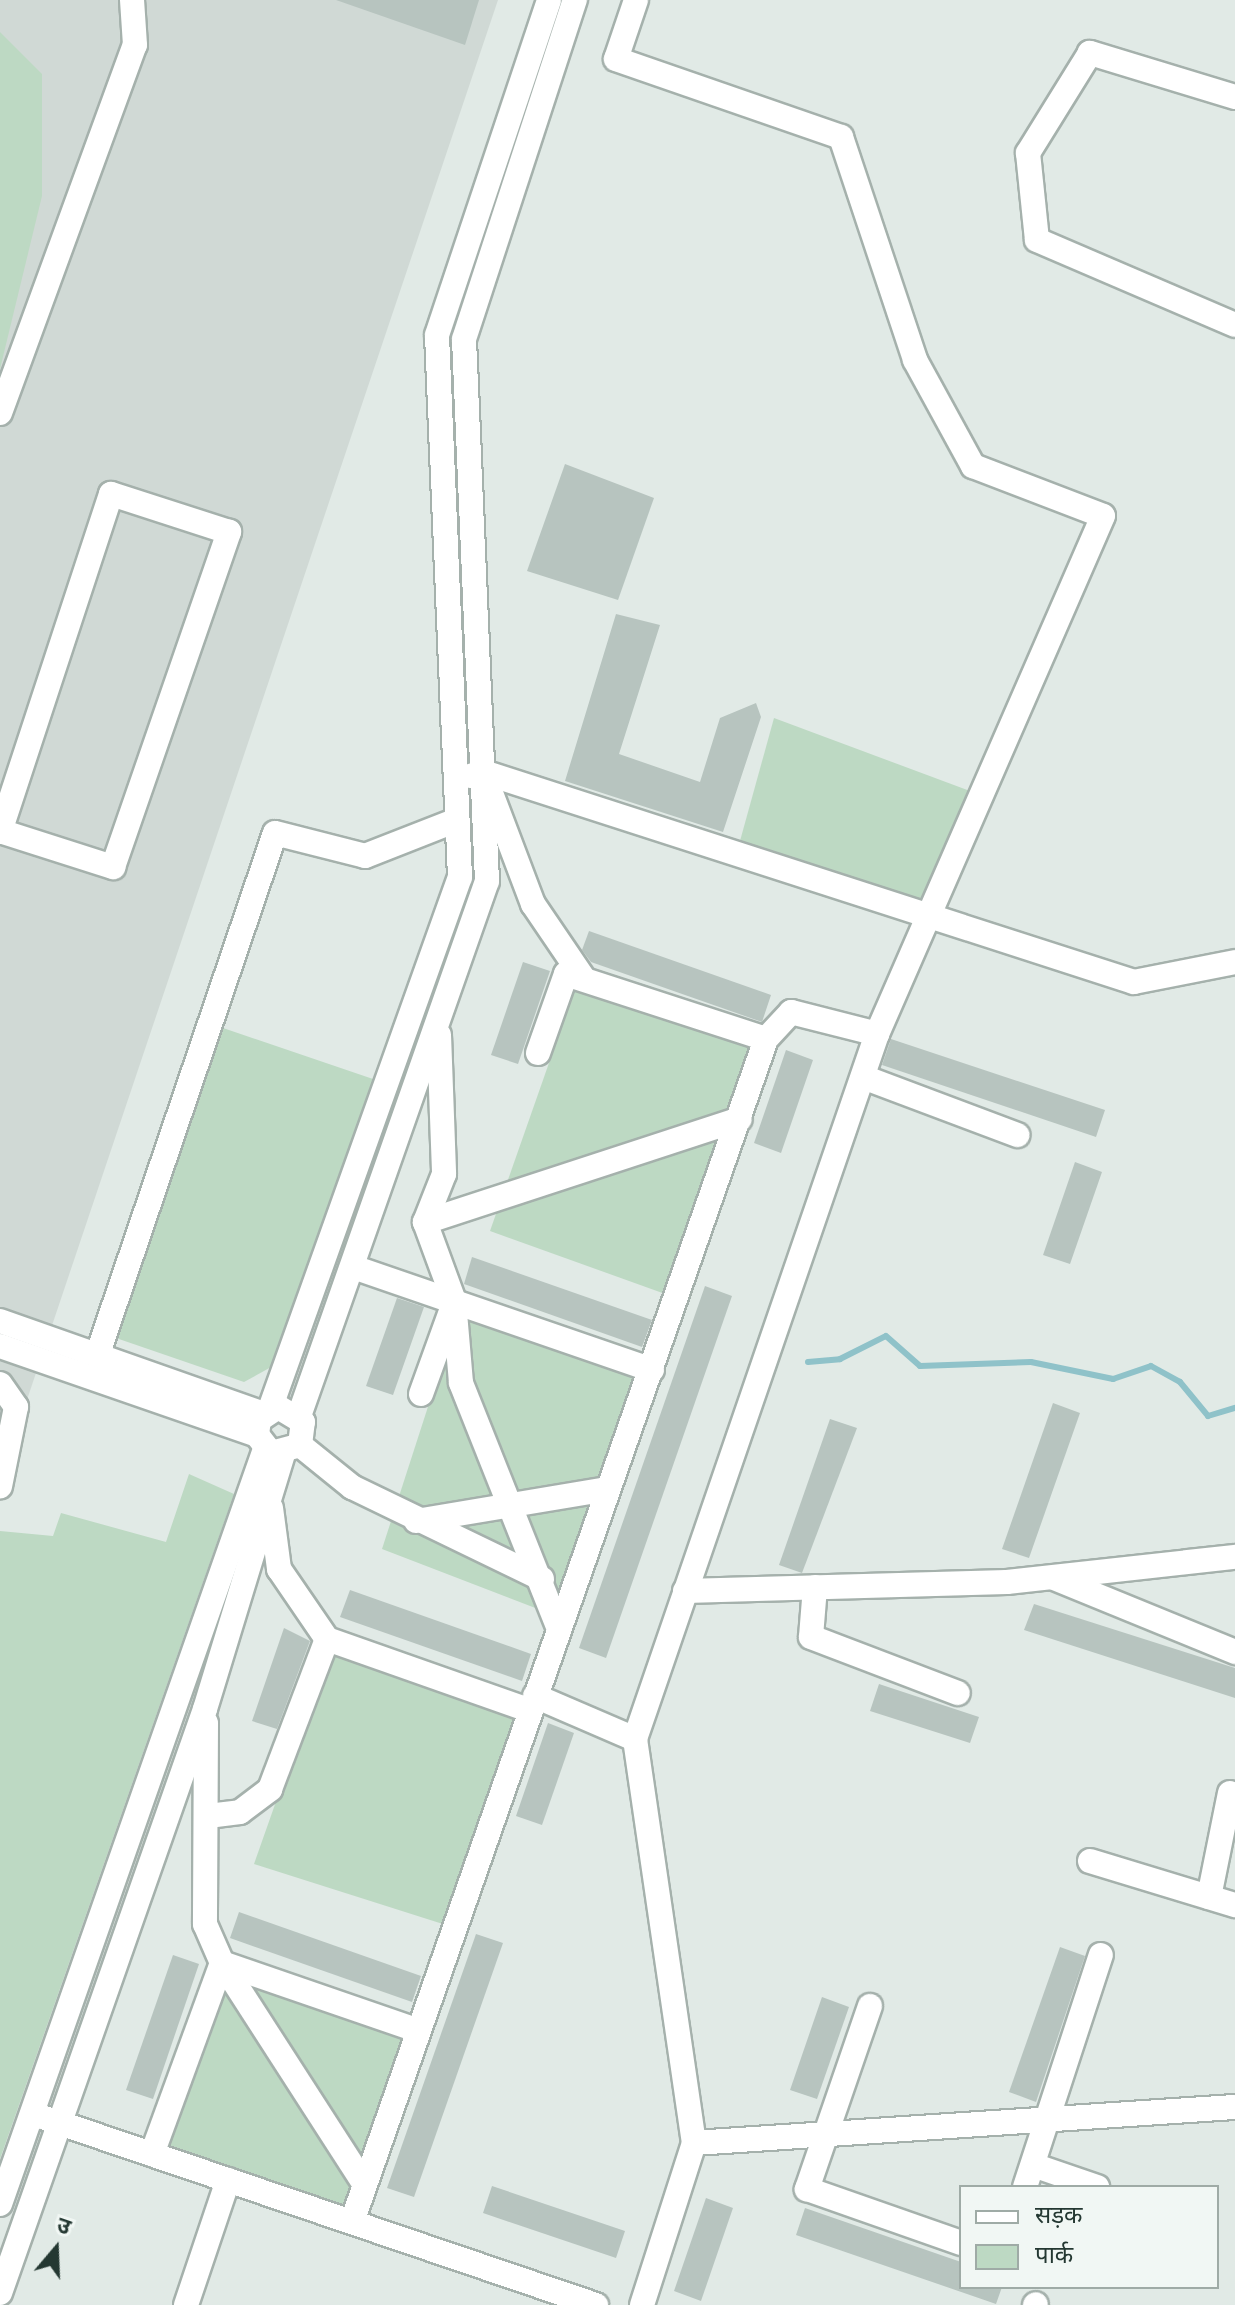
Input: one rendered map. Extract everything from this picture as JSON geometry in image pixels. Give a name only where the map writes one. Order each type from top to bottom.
[{"type":"street","points":[[0,413],[135,45],[132,0]]},
{"type":"street","points":[[0,2204],[273,1434],[336,1223],[460,877],[437,335],[549,0]]},
{"type":"street","points":[[273,1434],[299,1416],[356,1268],[487,881],[464,339],[575,0]]},
{"type":"street","points":[[636,0],[616,59],[841,137],[915,360],[973,466],[1103,516],[923,920],[877,1034],[635,1739],[694,2143],[642,2305]]},
{"type":"street","points":[[1235,97],[1090,53],[1028,153],[1037,240],[1235,325]]},
{"type":"street","points":[[111,494],[229,532],[113,867],[0,831],[111,494]]},
{"type":"street","points":[[456,780],[483,772],[923,920],[1134,982],[1235,962]]},
{"type":"street","points":[[483,772],[533,904],[584,979]]},
{"type":"street","points":[[98,1353],[275,833],[365,856],[457,820]]},
{"type":"street","points":[[538,1053],[566,974],[766,1039]]},
{"type":"street","points":[[352,2222],[363,2182],[652,1370],[766,1039],[791,1012],[877,1034]]},
{"type":"street","points":[[439,1021],[444,1174],[425,1222],[454,1301],[461,1383],[542,1579],[559,1629]]},
{"type":"street","points":[[863,1077],[1017,1135]]},
{"type":"street","points":[[425,1222],[740,1119]]},
{"type":"street","points":[[336,1223],[367,1234]]},
{"type":"street","points":[[356,1268],[652,1370]]},
{"type":"street","points":[[421,1394],[454,1301]]},
{"type":"street","points":[[0,1321],[98,1353],[273,1434],[352,1487],[416,1521],[542,1579]]},
{"type":"street","points":[[0,1346],[273,1434]]},
{"type":"street","points":[[0,1384],[16,1407],[0,1486]]},
{"type":"street","points":[[273,1434],[270,1498],[279,1569],[327,1639],[635,1739]]},
{"type":"street","points":[[416,1521],[608,1489]]},
{"type":"street","points":[[0,2293],[205,1709],[270,1498]]},
{"type":"street","points":[[685,1591],[1052,1577],[1235,1557]]},
{"type":"street","points":[[1052,1577],[1235,1652]]},
{"type":"street","points":[[815,1587],[811,1637],[958,1693]]},
{"type":"street","points":[[208,1816],[240,1812],[270,1789],[327,1639]]},
{"type":"street","points":[[205,1709],[208,1816],[205,1924],[222,1963],[363,2182]]},
{"type":"street","points":[[1090,1861],[1228,1899],[1230,1793]]},
{"type":"street","points":[[1085,2185],[1029,2176],[1101,1955]]},
{"type":"street","points":[[222,1963],[417,2030]]},
{"type":"street","points":[[152,2154],[222,1963]]},
{"type":"street","points":[[870,2006],[807,2189],[959,2242]]},
{"type":"street","points":[[694,2143],[1235,2107]]},
{"type":"street","points":[[32,2113],[596,2305]]},
{"type":"street","points":[[186,2305],[228,2180]]},
{"type":"shaded area","points":[[0,0],[498,0],[0,1480]]},
{"type":"green space","points":[[0,32],[42,74],[42,196],[0,369]]},
{"type":"green space","points":[[774,718],[970,791],[919,904],[740,841]]},
{"type":"green space","points":[[576,986],[755,1045],[668,1295],[490,1231]]},
{"type":"green space","points":[[223,1028],[373,1079],[273,1366],[244,1382],[116,1338]]},
{"type":"green space","points":[[457,1317],[635,1372],[551,1614],[382,1549]]},
{"type":"green space","points":[[189,1474],[234,1494],[0,2159],[0,1531],[53,1536],[61,1513],[166,1542]]},
{"type":"green space","points":[[329,1651],[518,1711],[446,1925],[254,1864]]},
{"type":"green space","points":[[226,1972],[408,2030],[347,2210],[164,2147]]},
{"type":"building","points":[[336,0],[479,0],[465,45]]},
{"type":"building","points":[[565,464],[654,498],[618,600],[527,571]]},
{"type":"building","points":[[616,614],[660,625],[619,754],[700,782],[720,718],[756,703],[761,717],[723,832],[565,781]]},
{"type":"building","points":[[589,931],[771,995],[762,1022],[591,962],[582,950]]},
{"type":"building","points":[[523,962],[550,971],[518,1064],[491,1055]]},
{"type":"building","points":[[891,1039],[1105,1110],[1096,1137],[882,1065]]},
{"type":"building","points":[[786,1050],[813,1060],[781,1153],[754,1143]]},
{"type":"building","points":[[1075,1162],[1102,1172],[1070,1264],[1043,1255]]},
{"type":"building","points":[[472,1257],[652,1320],[642,1347],[464,1284]]},
{"type":"building","points":[[705,1286],[732,1296],[606,1658],[579,1648]]},
{"type":"building","points":[[397,1298],[424,1307],[393,1395],[366,1386]]},
{"type":"building","points":[[1053,1403],[1080,1413],[1029,1558],[1002,1549]]},
{"type":"building","points":[[830,1419],[857,1428],[802,1573],[779,1565]]},
{"type":"building","points":[[350,1590],[531,1654],[522,1681],[340,1617]]},
{"type":"building","points":[[1034,1604],[1235,1668],[1235,1698],[1024,1630]]},
{"type":"building","points":[[284,1628],[310,1641],[277,1729],[252,1721]]},
{"type":"building","points":[[879,1684],[979,1717],[970,1743],[870,1711]]},
{"type":"building","points":[[548,1723],[574,1733],[542,1825],[516,1816]]},
{"type":"building","points":[[239,1912],[421,1976],[412,2002],[230,1938]]},
{"type":"building","points":[[476,1934],[503,1943],[414,2197],[387,2188]]},
{"type":"building","points":[[1060,1947],[1085,1956],[1036,2102],[1009,2092]]},
{"type":"building","points":[[173,1955],[199,1964],[153,2099],[126,2090]]},
{"type":"building","points":[[822,1997],[849,2007],[817,2099],[790,2090]]},
{"type":"building","points":[[492,2186],[625,2231],[616,2258],[483,2213]]},
{"type":"building","points":[[706,2198],[733,2208],[701,2301],[674,2291]]},
{"type":"building","points":[[805,2208],[959,2261],[959,2289],[1001,2289],[996,2304],[796,2235]]},
{"type":"waterway","points":[[808,1362],[840,1359],[886,1336],[920,1366],[1031,1362],[1113,1379],[1151,1366],[1180,1382],[1208,1416],[1235,1408]]}]
